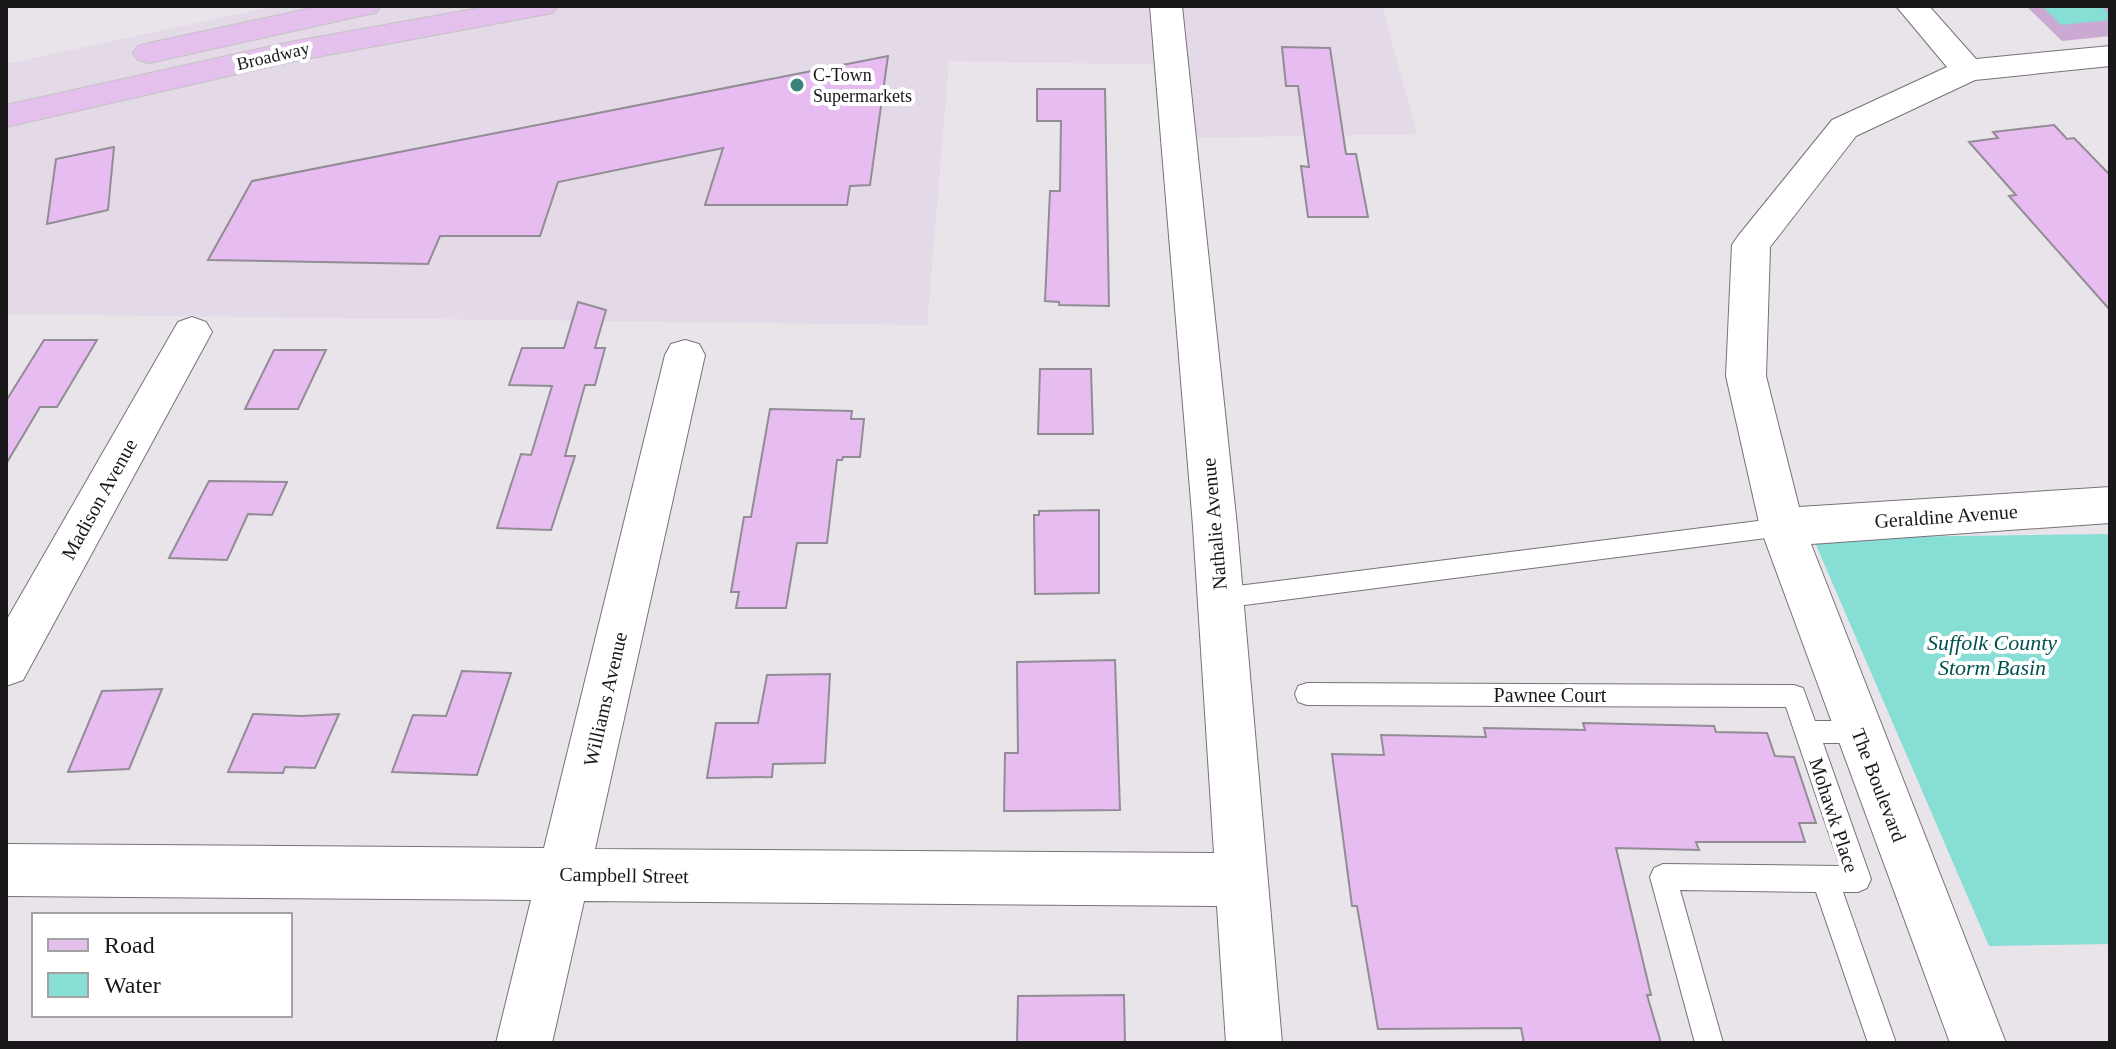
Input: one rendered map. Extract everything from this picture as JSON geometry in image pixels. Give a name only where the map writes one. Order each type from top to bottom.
[{"type":"main road","name":"Broadway","points":[[6,85],[365,6]]},
{"type":"main road","name":"Broadway","points":[[6,116],[290,52],[542,6]]},
{"type":"main road","points":[[290,52],[296,19]]},
{"type":"street","name":"Nathalie Avenue","points":[[1166,6],[1221,598],[1254,1043]]},
{"type":"street","points":[[1912,6],[1968,70]]},
{"type":"street","name":"The Boulevard","points":[[1978,1043],[1782,527],[1746,376],[1751,245],[1844,128],[1968,70],[2110,56]]},
{"type":"street","name":"Madison Avenue","points":[[6,665],[192,332]]},
{"type":"street","name":"Williams Avenue","points":[[524,1043],[685,355]]},
{"type":"street","name":"Geraldine Avenue","points":[[1782,527],[2110,505]]},
{"type":"street","name":"Campbell Street","points":[[6,870],[1243,880]]},
{"type":"lane","points":[[1221,598],[1782,527]]},
{"type":"lane","name":"Pawnee Court","points":[[1307,694],[1794,696]]},
{"type":"lane","name":"Mohawk Place","points":[[1794,696],[1858,879],[1825,879],[1882,1043]]},
{"type":"lane","points":[[1806,732],[1859,732]]},
{"type":"lane","points":[[1709,1043],[1663,877],[1825,879]]},
{"type":"shaded area","points":[[276,6],[1382,6],[1417,134],[1192,138],[1187,65],[949,61],[927,325],[6,314],[6,64]]},
{"type":"shaded area","points":[[2026,6],[2110,6],[2110,36],[2062,41]]},
{"type":"water","points":[[2042,6],[2101,6],[2110,15],[2110,20],[2061,25]]},
{"type":"water","name":"Suffolk County Storm Basin","points":[[2110,534],[2110,944],[1989,946],[1813,538]]},
{"type":"building","points":[[1282,47],[1330,48],[1346,154],[1356,154],[1368,217],[1308,217],[1301,166],[1309,167],[1298,86],[1286,86]]},
{"type":"building","points":[[888,56],[870,185],[850,186],[847,205],[705,205],[723,148],[558,182],[540,236],[440,236],[428,264],[208,260],[252,181]]},
{"type":"building","points":[[1037,89],[1105,89],[1109,306],[1059,305],[1059,302],[1045,301],[1050,191],[1060,191],[1061,121],[1037,121]]},
{"type":"building","points":[[2054,125],[2067,139],[2074,138],[2110,175],[2110,310],[2009,196],[2016,195],[1969,142],[1998,138],[1993,132]]},
{"type":"building","points":[[114,147],[108,210],[47,224],[56,159]]},
{"type":"building","points":[[578,302],[606,310],[595,348],[605,348],[595,385],[585,385],[565,456],[575,456],[551,530],[497,528],[521,454],[531,455],[552,386],[509,385],[522,348],[564,348]]},
{"type":"building","points":[[44,340],[97,340],[57,407],[40,407],[6,464],[6,401]]},
{"type":"building","points":[[274,350],[326,350],[298,409],[245,409]]},
{"type":"building","points":[[1040,369],[1091,369],[1093,434],[1038,434]]},
{"type":"building","points":[[770,409],[852,411],[851,419],[864,419],[860,457],[837,460],[827,543],[797,543],[786,608],[736,608],[739,592],[731,592],[744,517],[751,517]]},
{"type":"building","points":[[209,481],[287,482],[272,515],[248,514],[227,560],[169,558]]},
{"type":"building","points":[[1099,510],[1099,593],[1035,594],[1034,515],[1039,515],[1039,511]]},
{"type":"building","points":[[1115,660],[1120,810],[1004,811],[1005,753],[1018,753],[1017,662]]},
{"type":"building","points":[[462,671],[511,673],[477,775],[392,772],[413,715],[446,716]]},
{"type":"building","points":[[830,674],[825,763],[773,764],[772,777],[707,778],[716,723],[758,723],[767,675]]},
{"type":"building","points":[[162,689],[129,769],[68,772],[102,691]]},
{"type":"building","points":[[253,714],[339,714],[315,768],[285,767],[283,773],[228,772]]},
{"type":"building","points":[[1583,723],[1714,726],[1716,732],[1767,733],[1775,756],[1794,757],[1816,823],[1799,823],[1805,842],[1696,842],[1699,850],[1616,848],[1651,995],[1647,995],[1661,1043],[1524,1043],[1521,1028],[1378,1029],[1357,906],[1352,906],[1332,754],[1384,755],[1381,735],[1486,737],[1484,728],[1585,730]]},
{"type":"building","points":[[1124,995],[1125,1043],[1017,1043],[1018,996]]},
{"type":"place","name":"C‑Town Supermarkets","points":[[797,85]]}]
